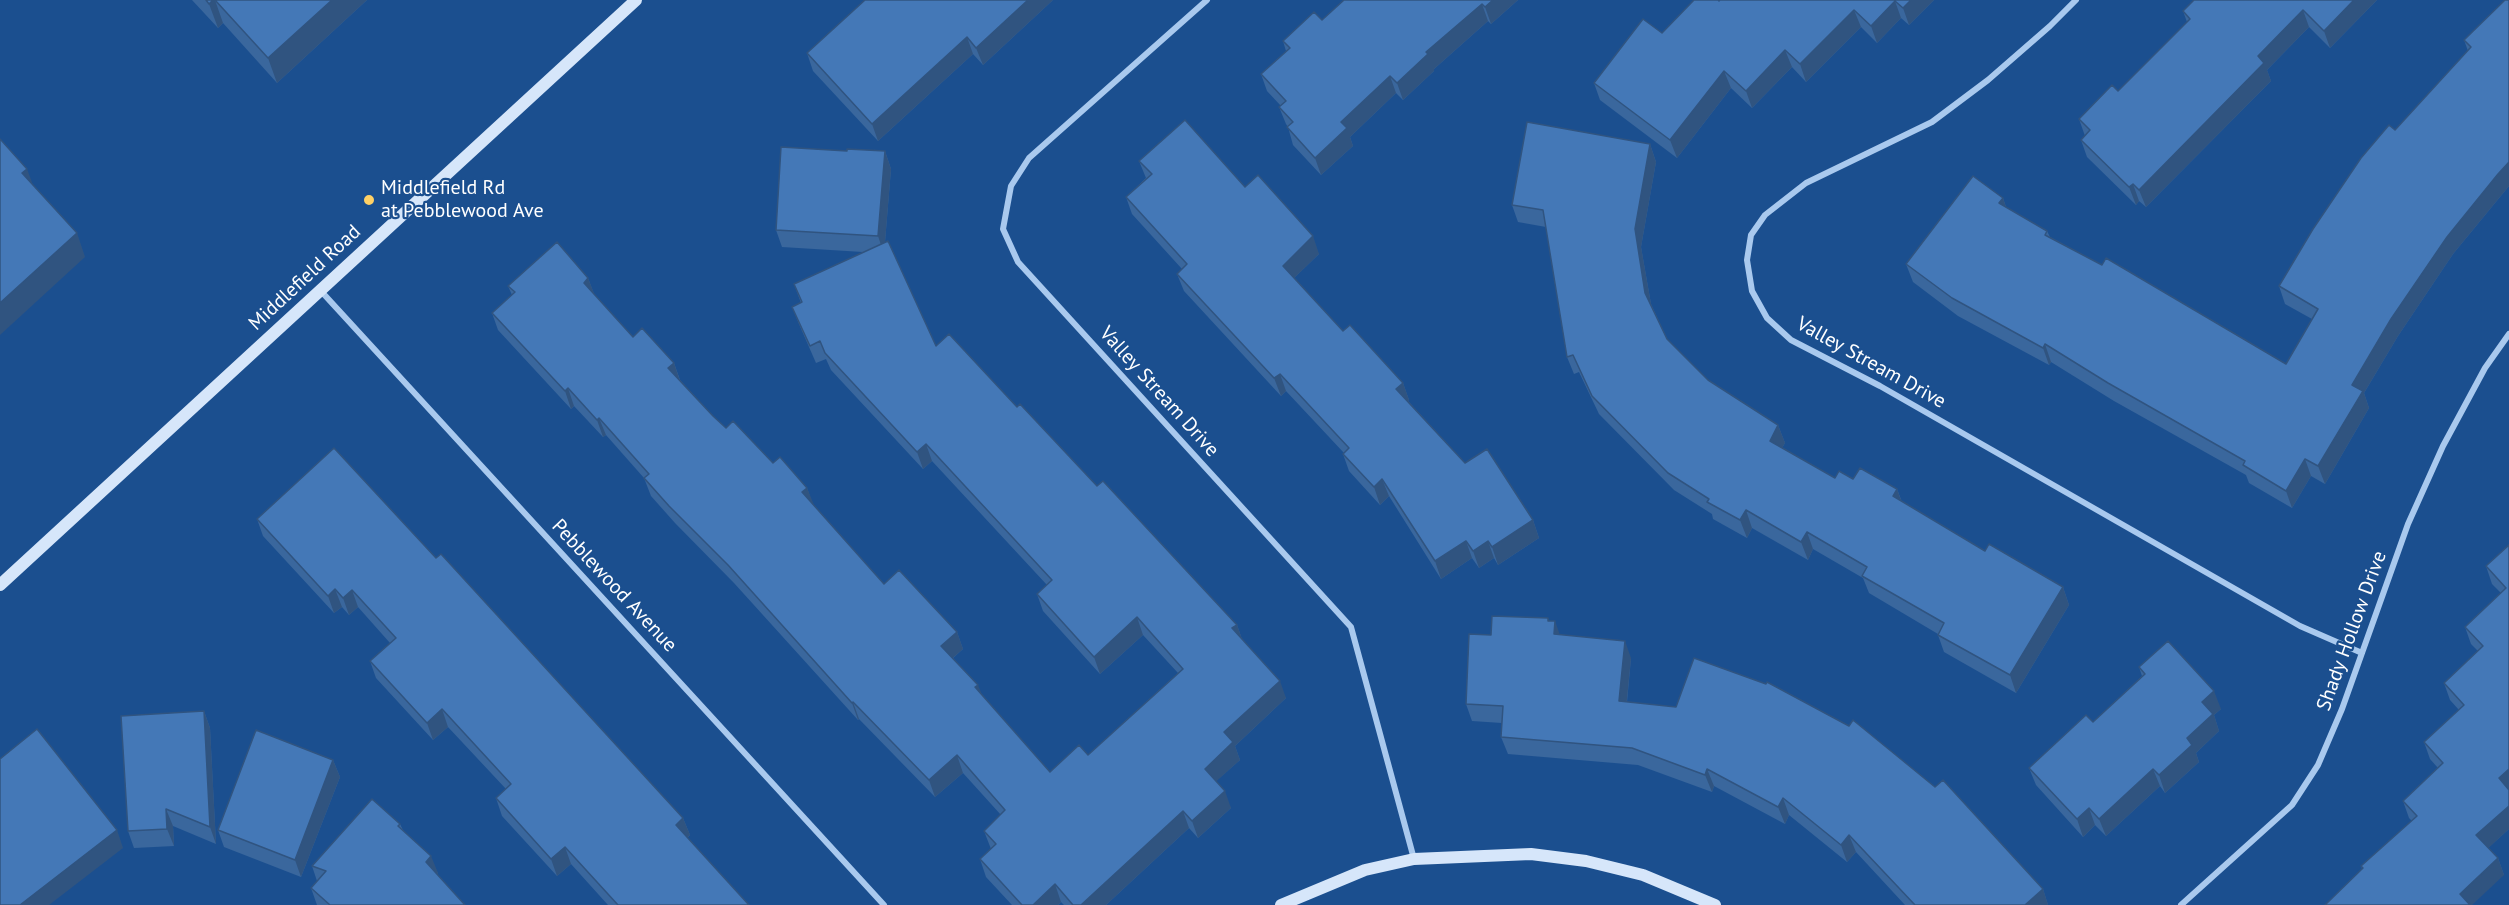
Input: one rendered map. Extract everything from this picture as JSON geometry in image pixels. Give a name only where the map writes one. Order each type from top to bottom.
[{"type":"main road","name":"Middlefield Road","points":[[0,585],[636,0]]},
{"type":"main road","points":[[1281,905],[1365,870],[1414,859],[1531,854],[1586,861],[1643,875],[1715,905]]},
{"type":"street","name":"Valley Stream Drive","points":[[1207,0],[1029,158],[1011,186],[1003,229],[1018,262],[1352,627],[1414,859]]},
{"type":"street","name":"Valley Stream Drive","points":[[2076,0],[1988,80],[1932,122],[1806,183],[1765,215],[1751,235],[1747,260],[1752,291],[1767,318],[1791,340],[1880,386],[2300,626],[2362,653]]},
{"type":"street","name":"Pebblewood Avenue","points":[[320,290],[884,905]]},
{"type":"street","name":"Shady Hollow Drive","points":[[2181,905],[2292,805],[2318,765],[2342,709],[2408,524],[2443,446],[2485,368],[2509,334]]},
{"type":"building","points":[[215,0],[332,0],[268,58]]},
{"type":"building","points":[[865,0],[1028,0],[976,48],[967,37],[872,124],[807,53]]},
{"type":"building","points":[[1344,0],[1493,0],[1485,7],[1482,4],[1426,52],[1428,54],[1397,83],[1390,76],[1341,122],[1347,128],[1315,158],[1287,127],[1293,122],[1279,107],[1286,101],[1261,74],[1290,48],[1283,41],[1314,12],[1322,20]]},
{"type":"building","points":[[1694,0],[1911,0],[1903,8],[1895,1],[1871,26],[1854,10],[1800,64],[1785,50],[1746,91],[1724,71],[1670,140],[1594,83],[1643,19],[1662,33]]},
{"type":"building","points":[[2194,0],[2354,0],[2324,31],[2303,10],[2258,56],[2264,63],[2139,190],[2133,184],[2129,187],[2081,140],[2090,130],[2079,119],[2112,85],[2118,91],[2190,19],[2183,11]]},
{"type":"building","points":[[2505,0],[2509,0],[2509,162],[2447,237],[2391,319],[2352,385],[2363,391],[2318,466],[2305,459],[2286,491],[2243,465],[2245,461],[2108,383],[2045,344],[2043,348],[1952,298],[1906,264],[1973,176],[2003,198],[1999,203],[2047,231],[2045,235],[2102,265],[2106,258],[2286,364],[2318,309],[2279,286],[2313,229],[2361,158],[2389,125],[2395,130],[2471,47],[2464,40]]},
{"type":"building","points":[[1185,120],[1245,187],[1258,175],[1313,236],[1283,266],[1343,331],[1350,325],[1403,383],[1396,389],[1465,463],[1487,449],[1533,520],[1492,547],[1488,541],[1473,551],[1466,541],[1435,561],[1382,479],[1374,487],[1343,454],[1349,448],[1280,374],[1274,378],[1177,274],[1187,264],[1126,197],[1152,174],[1139,161]]},
{"type":"building","points":[[1527,122],[1650,144],[1635,229],[1645,293],[1667,339],[1708,380],[1778,425],[1770,441],[1835,478],[1839,471],[1853,479],[1860,468],[1897,489],[1893,496],[1985,551],[1989,544],[2063,587],[2010,675],[1938,635],[1944,623],[1862,576],[1867,567],[1807,532],[1801,542],[1746,510],[1740,520],[1707,502],[1709,499],[1668,473],[1592,396],[1573,355],[1567,357],[1543,210],[1512,205]]},
{"type":"building","points":[[0,139],[27,169],[22,173],[77,233],[0,303]]},
{"type":"building","points":[[781,147],[885,151],[878,236],[776,230]]},
{"type":"building","points":[[888,241],[936,346],[949,334],[1017,407],[1020,404],[1097,486],[1103,481],[1237,625],[1232,628],[1280,681],[1224,732],[1233,742],[1205,769],[1225,791],[1192,821],[1183,811],[1081,905],[1073,905],[1055,884],[1033,905],[1022,905],[980,859],[996,844],[984,831],[1005,810],[957,755],[929,780],[852,703],[728,565],[669,506],[644,478],[649,474],[599,418],[597,420],[568,388],[565,391],[492,313],[515,292],[508,286],[557,242],[588,278],[584,283],[633,337],[642,328],[674,363],[668,368],[713,416],[726,428],[733,421],[773,463],[780,457],[807,488],[802,492],[884,584],[899,570],[957,632],[941,646],[978,685],[975,687],[1050,772],[1079,745],[1088,755],[1183,669],[1137,617],[1094,657],[1037,594],[1052,580],[926,444],[917,452],[825,353],[820,341],[810,346],[792,307],[802,302],[794,284]]},
{"type":"building","points":[[334,448],[436,558],[441,554],[683,818],[676,825],[749,905],[618,905],[565,847],[551,859],[496,798],[511,784],[442,709],[427,723],[370,661],[396,638],[352,590],[343,598],[335,589],[328,596],[257,519]]},
{"type":"building","points":[[2509,545],[2509,769],[2499,778],[2509,790],[2509,806],[2476,835],[2498,858],[2460,894],[2470,905],[2325,905],[2363,868],[2361,866],[2417,816],[2403,801],[2443,763],[2424,742],[2464,705],[2444,683],[2483,646],[2465,627],[2506,588],[2486,566]]},
{"type":"building","points":[[1492,616],[1548,618],[1548,621],[1555,621],[1554,634],[1625,641],[1619,701],[1676,707],[1694,658],[1766,684],[1767,682],[1849,726],[1853,720],[1935,787],[1943,780],[2043,889],[2025,905],[1915,905],[1849,835],[1841,845],[1783,798],[1778,807],[1707,769],[1705,775],[1632,748],[1501,737],[1503,706],[1466,704],[1469,634],[1491,635]]},
{"type":"building","points":[[2168,641],[2214,691],[2202,702],[2213,714],[2187,738],[2192,745],[2159,775],[2153,769],[2099,819],[2089,808],[2077,819],[2029,768],[2086,715],[2093,722],[2145,674],[2139,667]]},
{"type":"building","points":[[204,711],[210,827],[166,809],[167,829],[128,831],[121,716]]},
{"type":"building","points":[[37,729],[117,830],[20,905],[0,905],[0,759]]},
{"type":"building","points":[[256,730],[333,760],[295,860],[218,830]]},
{"type":"building","points":[[372,799],[431,856],[426,862],[465,905],[330,905],[311,888],[326,871],[312,866]]},
{"type":"place","name":"Middlefield Rd at Pebblewood Ave","points":[[369,200]]}]
